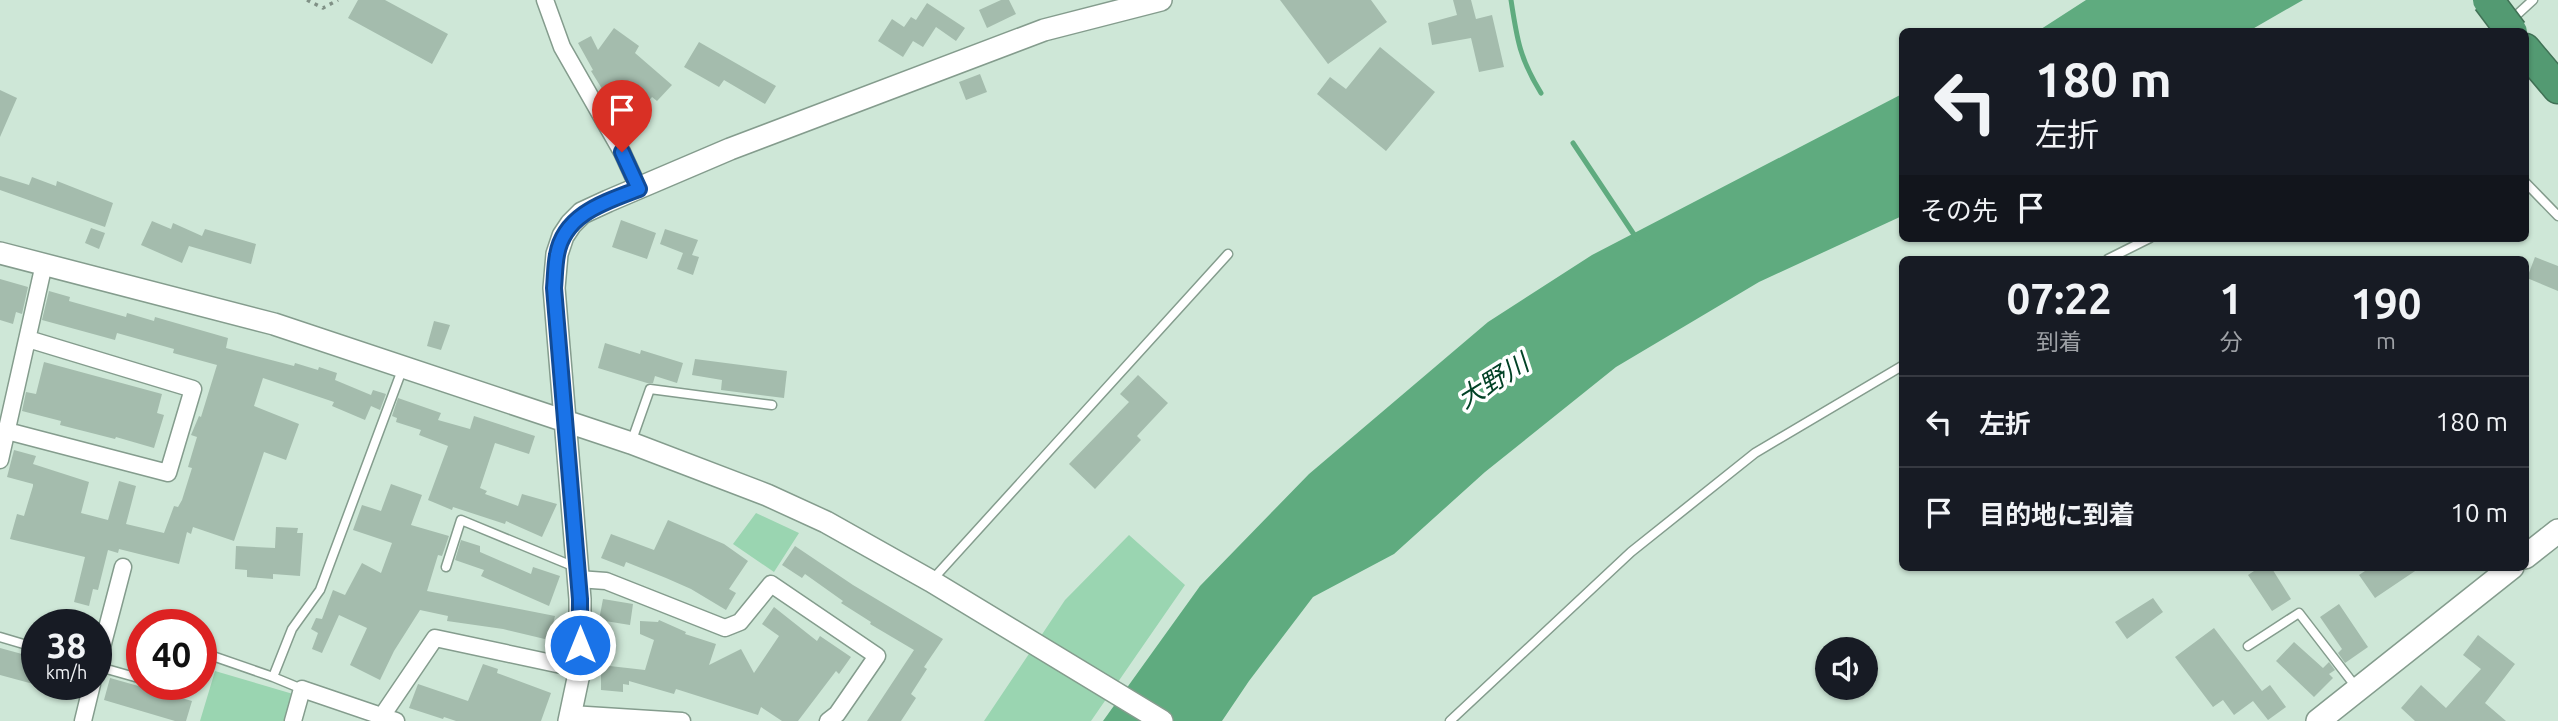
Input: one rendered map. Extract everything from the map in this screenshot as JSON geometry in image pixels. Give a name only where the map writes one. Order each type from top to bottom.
[{"type":"highway","points":[[2488,0],[2509,28]]},
{"type":"highway","points":[[2529,54],[2558,88]]},
{"type":"main road","points":[[2529,554],[2558,531]]},
{"type":"main road","points":[[2318,721],[2507,571]]},
{"type":"street","points":[[545,0],[562,47],[622,152],[639,189]]},
{"type":"street","points":[[682,721],[570,718],[580,669],[580,599],[554,288],[557,254],[562,236],[583,213],[730,149],[1044,30],[1161,0]]},
{"type":"street","points":[[0,253],[274,324],[631,443],[767,495],[826,522],[931,581],[1162,721]]},
{"type":"street","points":[[0,460],[5,427],[28,340],[44,264]]},
{"type":"street","points":[[5,427],[167,473],[192,389],[28,340]]},
{"type":"street","points":[[112,609],[123,567]]},
{"type":"street","points":[[578,573],[725,628],[740,622],[771,584],[877,656],[837,714],[828,721]]},
{"type":"street","points":[[293,721],[302,689],[389,719],[435,638],[580,669]]},
{"type":"street","points":[[83,721],[88,700]]},
{"type":"lane","points":[[2502,28],[2533,0]]},
{"type":"lane","points":[[2529,186],[2558,216]]},
{"type":"lane","points":[[2114,256],[2142,242]]},
{"type":"lane","points":[[931,581],[1228,254]]},
{"type":"lane","points":[[273,677],[292,629],[320,590],[403,367]]},
{"type":"lane","points":[[1450,721],[1631,552],[1755,453],[1899,368]]},
{"type":"lane","points":[[631,443],[650,389],[772,405]]},
{"type":"lane","points":[[446,567],[461,520],[578,573]]},
{"type":"lane","points":[[2248,646],[2299,613],[2358,690]]},
{"type":"lane","points":[[0,637],[21,643]]},
{"type":"lane","points":[[217,658],[302,689]]},
{"type":"path","points":[[307,0],[323,8],[338,0]]},
{"type":"shaded area","points":[[756,513],[799,533],[774,572],[733,544]]},
{"type":"shaded area","points":[[1129,535],[1185,585],[1091,721],[984,721],[1065,600]]},
{"type":"shaded area","points":[[217,672],[293,694],[285,721],[200,721],[206,700],[217,700]]},
{"type":"water","points":[[2086,0],[2303,0],[2254,28],[2043,28]]},
{"type":"water","name":"大野川","points":[[1899,96],[1899,217],[1759,282],[1616,367],[1485,472],[1394,554],[1313,597],[1222,721],[1103,721],[1200,586],[1309,474],[1488,322],[1592,255]]},
{"type":"building","points":[[358,0],[385,0],[448,34],[432,64],[348,18]]},
{"type":"building","points":[[1001,0],[1009,0],[1016,14],[987,28],[979,10]]},
{"type":"building","points":[[1280,0],[1371,0],[1387,22],[1328,64]]},
{"type":"building","points":[[1453,0],[1471,0],[1476,19],[1492,15],[1504,67],[1479,72],[1471,38],[1432,45],[1428,23],[1457,15]]},
{"type":"building","points":[[927,3],[965,28],[956,41],[936,27],[923,47],[913,41],[903,57],[878,41],[892,19],[904,27],[911,17],[916,20]]},
{"type":"building","points":[[614,28],[639,46],[635,53],[672,85],[657,101],[652,97],[634,118],[604,92],[578,43],[591,36],[598,50]]},
{"type":"building","points":[[699,42],[776,86],[765,104],[724,80],[719,87],[684,67]]},
{"type":"building","points":[[1380,47],[1435,92],[1386,151],[1317,94],[1330,77],[1346,89]]},
{"type":"building","points":[[980,74],[987,92],[966,100],[959,82]]},
{"type":"building","points":[[0,90],[17,98],[0,137]]},
{"type":"building","points":[[0,176],[29,185],[32,177],[56,186],[57,181],[113,203],[105,227],[0,190]]},
{"type":"building","points":[[621,220],[656,233],[647,259],[612,247]]},
{"type":"building","points":[[152,221],[171,229],[173,223],[202,236],[205,229],[256,244],[251,264],[189,246],[182,263],[141,245]]},
{"type":"building","points":[[91,228],[105,233],[99,249],[85,243]]},
{"type":"building","points":[[665,229],[698,240],[692,255],[699,257],[693,275],[677,269],[683,253],[660,244]]},
{"type":"building","points":[[2535,257],[2558,266],[2558,291],[2529,279]]},
{"type":"building","points":[[0,279],[28,287],[22,314],[16,312],[13,324],[0,320]]},
{"type":"building","points":[[49,291],[70,297],[69,301],[126,317],[127,313],[154,321],[155,317],[228,338],[226,348],[294,366],[295,363],[318,370],[319,367],[337,373],[335,380],[371,395],[373,390],[386,394],[380,410],[371,406],[365,420],[332,406],[334,402],[263,378],[254,406],[299,424],[286,460],[264,452],[234,541],[193,527],[191,534],[187,532],[179,564],[119,549],[118,553],[108,550],[98,590],[93,589],[89,606],[74,602],[85,557],[10,539],[17,514],[24,516],[33,486],[7,477],[14,450],[36,456],[33,464],[89,482],[81,513],[108,520],[119,481],[136,486],[126,524],[164,533],[174,506],[178,507],[182,500],[192,468],[188,467],[197,437],[191,435],[199,416],[201,417],[217,365],[173,353],[174,349],[117,333],[115,340],[42,320]]},
{"type":"building","points":[[434,321],[450,325],[441,350],[427,346]]},
{"type":"building","points":[[605,343],[640,354],[641,350],[683,363],[677,383],[655,376],[653,383],[647,383],[598,368]]},
{"type":"building","points":[[695,359],[787,371],[784,398],[721,390],[722,380],[692,375]]},
{"type":"building","points":[[44,362],[162,394],[157,413],[164,415],[154,448],[60,425],[61,421],[22,411],[26,392],[36,394]]},
{"type":"building","points":[[1138,375],[1168,403],[1137,436],[1141,440],[1095,489],[1069,464],[1129,402],[1120,394]]},
{"type":"building","points":[[398,398],[441,413],[438,420],[470,429],[474,416],[535,436],[529,454],[495,443],[480,488],[487,491],[485,494],[518,506],[522,494],[557,504],[542,537],[506,521],[505,524],[453,507],[452,510],[428,500],[448,446],[419,435],[421,430],[396,422],[397,418],[392,416]]},
{"type":"building","points":[[391,484],[422,495],[411,525],[449,536],[442,556],[438,555],[427,591],[555,616],[549,640],[503,629],[447,621],[448,616],[420,610],[394,651],[380,680],[350,665],[367,628],[339,615],[322,653],[312,649],[318,633],[311,629],[316,618],[322,619],[333,590],[345,595],[362,563],[381,573],[392,543],[353,530],[362,505],[381,511]]},
{"type":"building","points":[[668,520],[724,544],[748,561],[729,589],[736,593],[726,610],[666,578],[626,562],[624,567],[601,558],[611,534],[654,550]]},
{"type":"building","points":[[276,527],[298,528],[297,533],[303,533],[300,576],[273,574],[273,579],[247,577],[247,570],[235,569],[236,546],[275,548]]},
{"type":"building","points":[[461,540],[480,546],[480,552],[531,574],[533,567],[560,576],[549,606],[481,576],[484,570],[455,560]]},
{"type":"building","points":[[795,546],[853,585],[943,639],[924,667],[927,669],[911,694],[916,698],[901,721],[867,721],[914,650],[870,624],[871,622],[841,603],[843,601],[805,574],[802,578],[782,565]]},
{"type":"building","points":[[2254,571],[2274,571],[2291,599],[2272,611],[2248,575]]},
{"type":"building","points":[[2365,571],[2415,571],[2375,598],[2359,575]]},
{"type":"building","points":[[2153,598],[2163,612],[2127,639],[2115,622]]},
{"type":"building","points":[[603,599],[633,604],[630,625],[599,620]]},
{"type":"building","points":[[2339,604],[2368,647],[2345,663],[2338,653],[2342,649],[2320,617]]},
{"type":"building","points":[[774,607],[817,641],[820,636],[851,657],[839,674],[836,671],[798,721],[782,721],[761,707],[758,715],[676,689],[674,694],[629,681],[629,685],[623,684],[623,692],[601,690],[601,665],[645,670],[654,640],[640,634],[640,621],[659,620],[686,632],[685,634],[716,644],[709,665],[741,649],[754,673],[779,636],[762,624]]},
{"type":"building","points":[[2214,628],[2262,691],[2270,685],[2286,707],[2268,720],[2253,701],[2234,715],[2223,700],[2213,707],[2175,657]]},
{"type":"building","points":[[2478,635],[2515,664],[2485,703],[2506,721],[2415,721],[2401,708],[2421,685],[2446,708],[2481,669],[2463,655]]},
{"type":"building","points":[[2294,642],[2323,668],[2329,662],[2335,670],[2329,674],[2333,678],[2314,697],[2276,661]]},
{"type":"building","points":[[0,648],[21,654],[21,681],[0,675]]},
{"type":"building","points":[[483,664],[498,669],[497,673],[551,693],[541,721],[456,721],[409,708],[418,684],[468,701]]},
{"type":"building","points":[[112,679],[126,682],[126,700],[192,701],[186,721],[175,721],[104,700],[112,700]]},
{"type":"waterway","points":[[1511,0],[1520,49],[1541,93]]},
{"type":"waterway","points":[[1573,143],[1637,239]]},
{"type":"route","points":[[580,645],[580,599],[554,288],[557,254],[562,236],[571,224],[583,213],[639,189],[622,152]]}]
